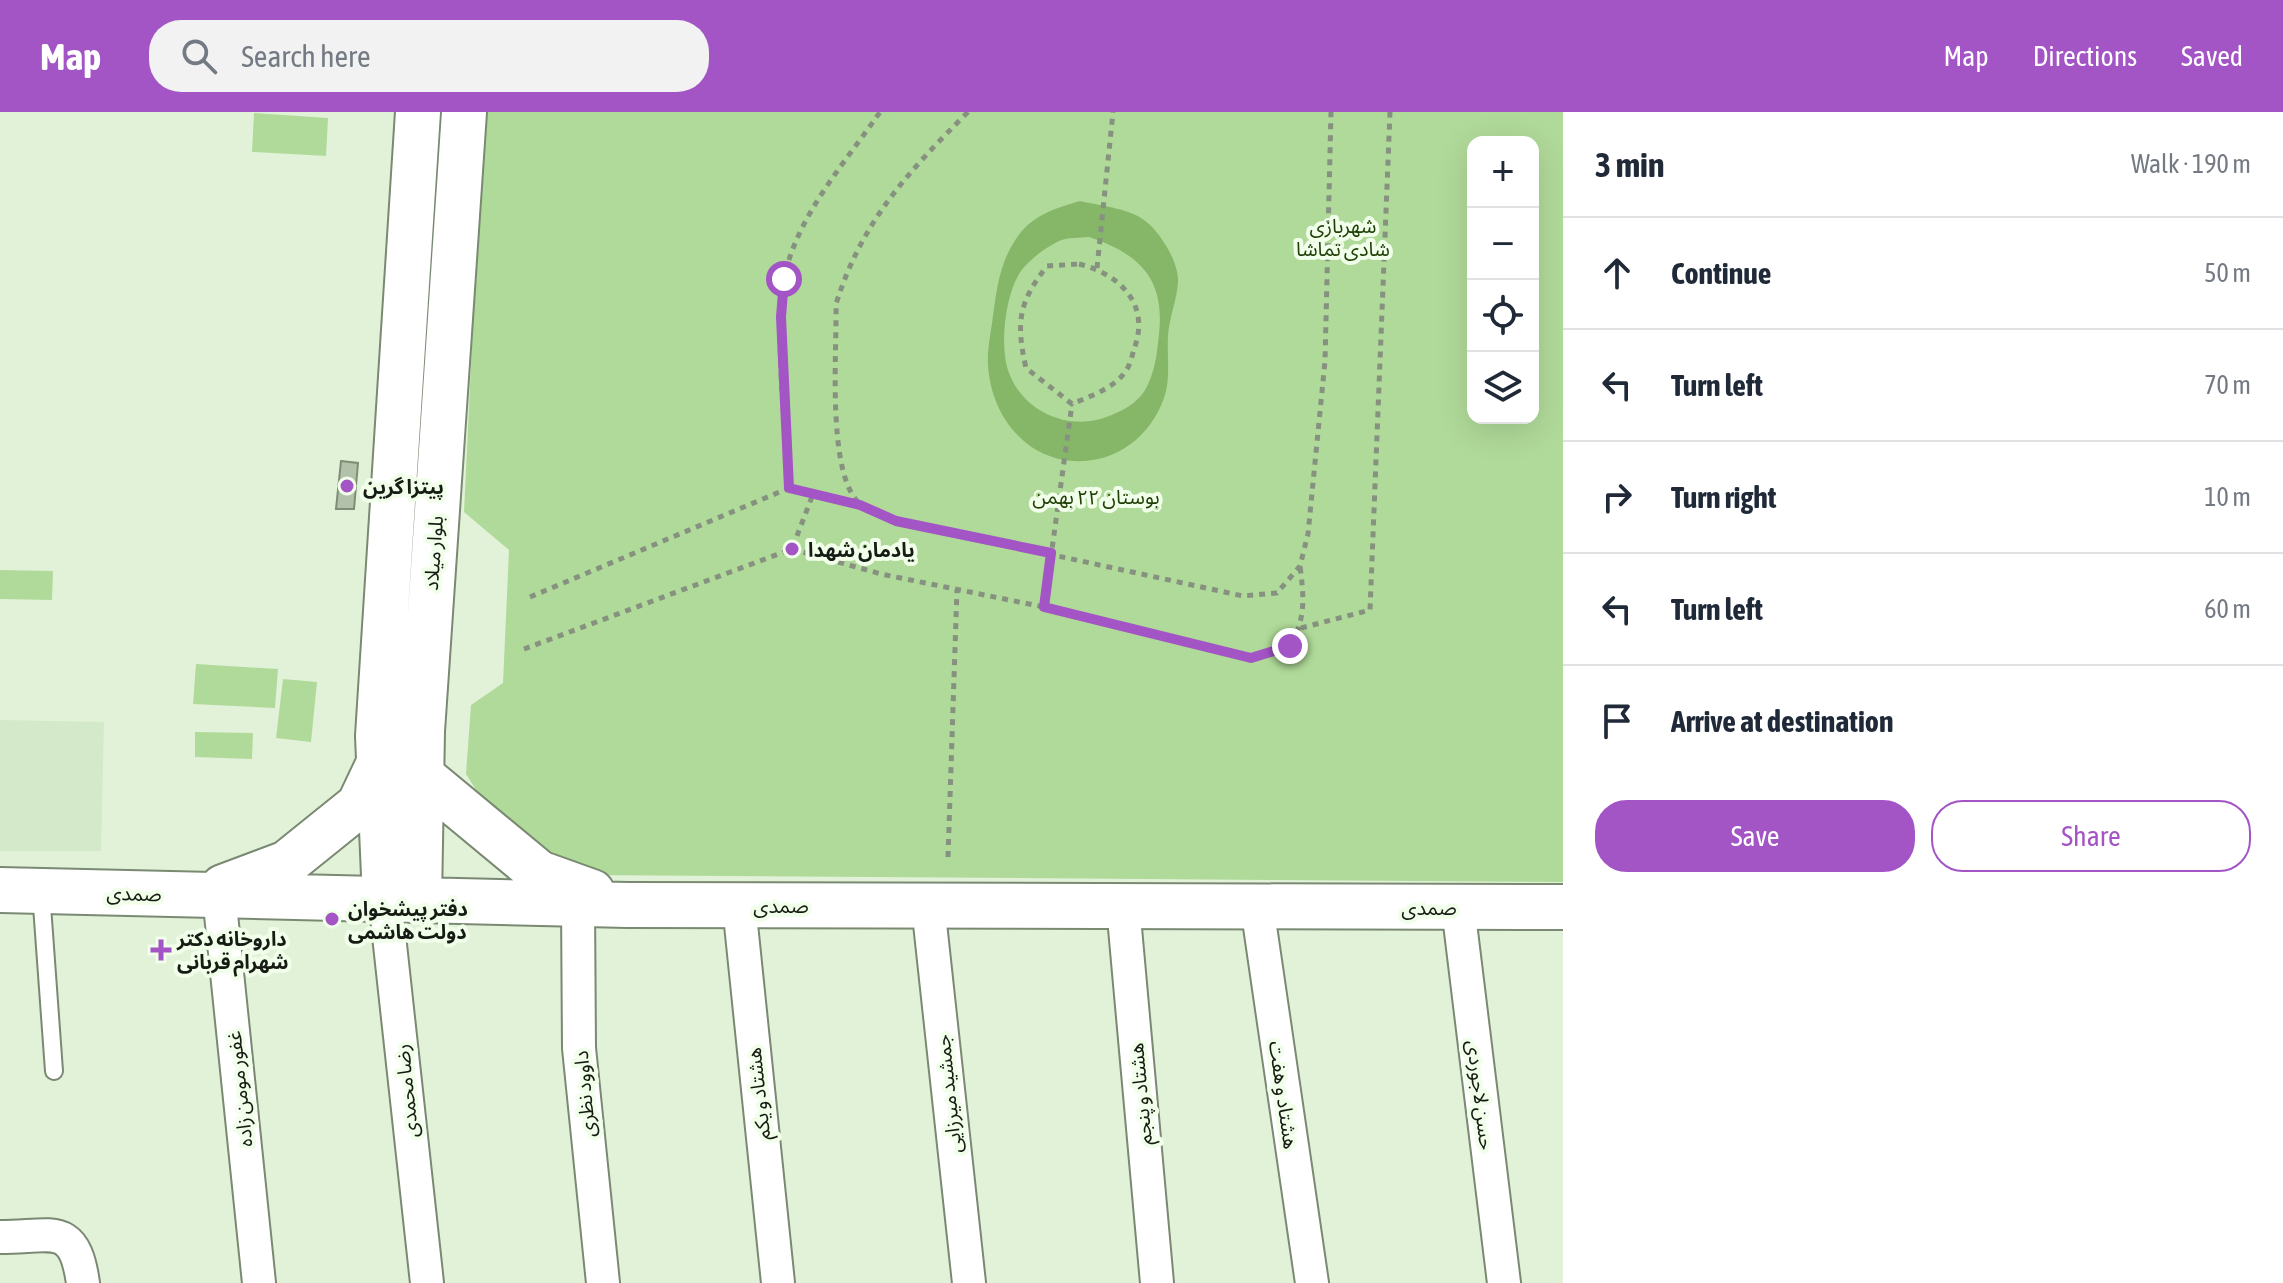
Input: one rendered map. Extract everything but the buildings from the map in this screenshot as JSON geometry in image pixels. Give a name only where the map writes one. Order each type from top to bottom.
[{"type":"main road","name":"بلوار میلاد","points":[[402,899],[422,776],[428,307],[418,112]]},
{"type":"main road","name":"بلوار میلاد","points":[[402,899],[378,765],[428,307],[464,112]]},
{"type":"main road","points":[[211,895],[287,863],[359,805],[378,765]]},
{"type":"main road","points":[[422,776],[539,873],[628,905]]},
{"type":"main road","name":"صمدی","points":[[20,890],[628,905],[1563,907]]},
{"type":"street","name":"غفور مومن زاده","points":[[211,895],[259,1283]]},
{"type":"street","name":"رضا محمدی","points":[[402,899],[427,1283]]},
{"type":"street","name":"داوود نظری","points":[[578,904],[579,1048],[603,1283]]},
{"type":"street","name":"هشتاد و یکم","points":[[739,905],[778,1283]]},
{"type":"street","name":"جمشید میرزایی","points":[[928,905],[969,1283]]},
{"type":"street","name":"هشتاد و پنجم","points":[[1123,906],[1157,1283]]},
{"type":"street","name":"هشتاد و هفت","points":[[1257,906],[1312,1283]]},
{"type":"street","name":"حسن لاجوردی","points":[[1458,907],[1504,1283]]},
{"type":"street","points":[[0,1237],[60,1236],[69,1241],[78,1253],[83,1283]]},
{"type":"lane","points":[[20,890],[54,1071]]},
{"type":"path","points":[[789,488],[781,317],[784,279],[792,251],[816,202],[880,112]]},
{"type":"path","points":[[860,505],[849,492],[838,455],[836,304],[849,262],[880,207],[968,112]]},
{"type":"path","points":[[1097,268],[1113,112]]},
{"type":"path","points":[[524,649],[792,549],[1251,658],[1290,646],[1301,628],[1305,602],[1300,566],[1308,534],[1325,361],[1331,112]]},
{"type":"path","points":[[1301,628],[1370,610],[1390,112]]},
{"type":"path","points":[[1079,264],[1097,268],[1128,289],[1138,310],[1138,340],[1126,372],[1102,391],[1072,404],[1026,368],[1018,333],[1025,294],[1047,266],[1079,264]]},
{"type":"path","points":[[1044,607],[1072,404]]},
{"type":"path","points":[[530,597],[789,488],[860,505],[896,521],[1243,596],[1277,593],[1300,566]]},
{"type":"path","points":[[792,549],[813,494]]},
{"type":"path","points":[[948,857],[957,589]]},
{"type":"shaded area","points":[[1080,201],[1125,211],[1142,219],[1154,229],[1169,250],[1178,275],[1169,329],[1167,385],[1161,405],[1136,440],[1112,455],[1084,461],[1046,455],[1016,434],[996,402],[988,365],[998,285],[1012,245],[1024,229],[1046,213]],"holes":[[[1089,237],[1135,261],[1153,284],[1160,315],[1155,365],[1146,388],[1128,407],[1109,416],[1079,422],[1050,416],[1026,399],[1009,373],[1004,335],[1011,293],[1021,271],[1033,258],[1059,241]]]},
{"type":"shaded area","points":[[0,720],[104,722],[101,851],[0,851]]},
{"type":"green space","name":"بوستان ۲۲ بهمن","points":[[483,112],[1563,112],[1563,882],[582,875],[497,823],[466,774],[471,705],[503,683],[509,550],[464,512]]},
{"type":"green space","points":[[254,113],[328,118],[326,156],[252,152]]},
{"type":"green space","points":[[0,570],[53,571],[52,600],[0,599]]},
{"type":"green space","points":[[196,664],[278,669],[275,708],[193,704]]},
{"type":"green space","points":[[283,679],[317,682],[311,742],[276,738]]},
{"type":"green space","points":[[195,732],[253,733],[252,759],[195,757]]},
{"type":"place","name":"پیتزا گرین","points":[[347,486]]},
{"type":"place","name":"یادمان شهدا","points":[[792,549]]},
{"type":"place","name":"دفتر پیشخوان دولت هاشمی","points":[[332,919]]},
{"type":"place","name":"داروخانه دکتر شهرام قربانی","points":[[161,950]]},
{"type":"route","points":[[784,279],[781,317],[789,488],[860,505],[896,521],[1051,553],[1044,607],[1251,658],[1290,646]]},
{"type":"park label","name":"شهربازی شادی تماشا","points":[[1343,236]]}]
